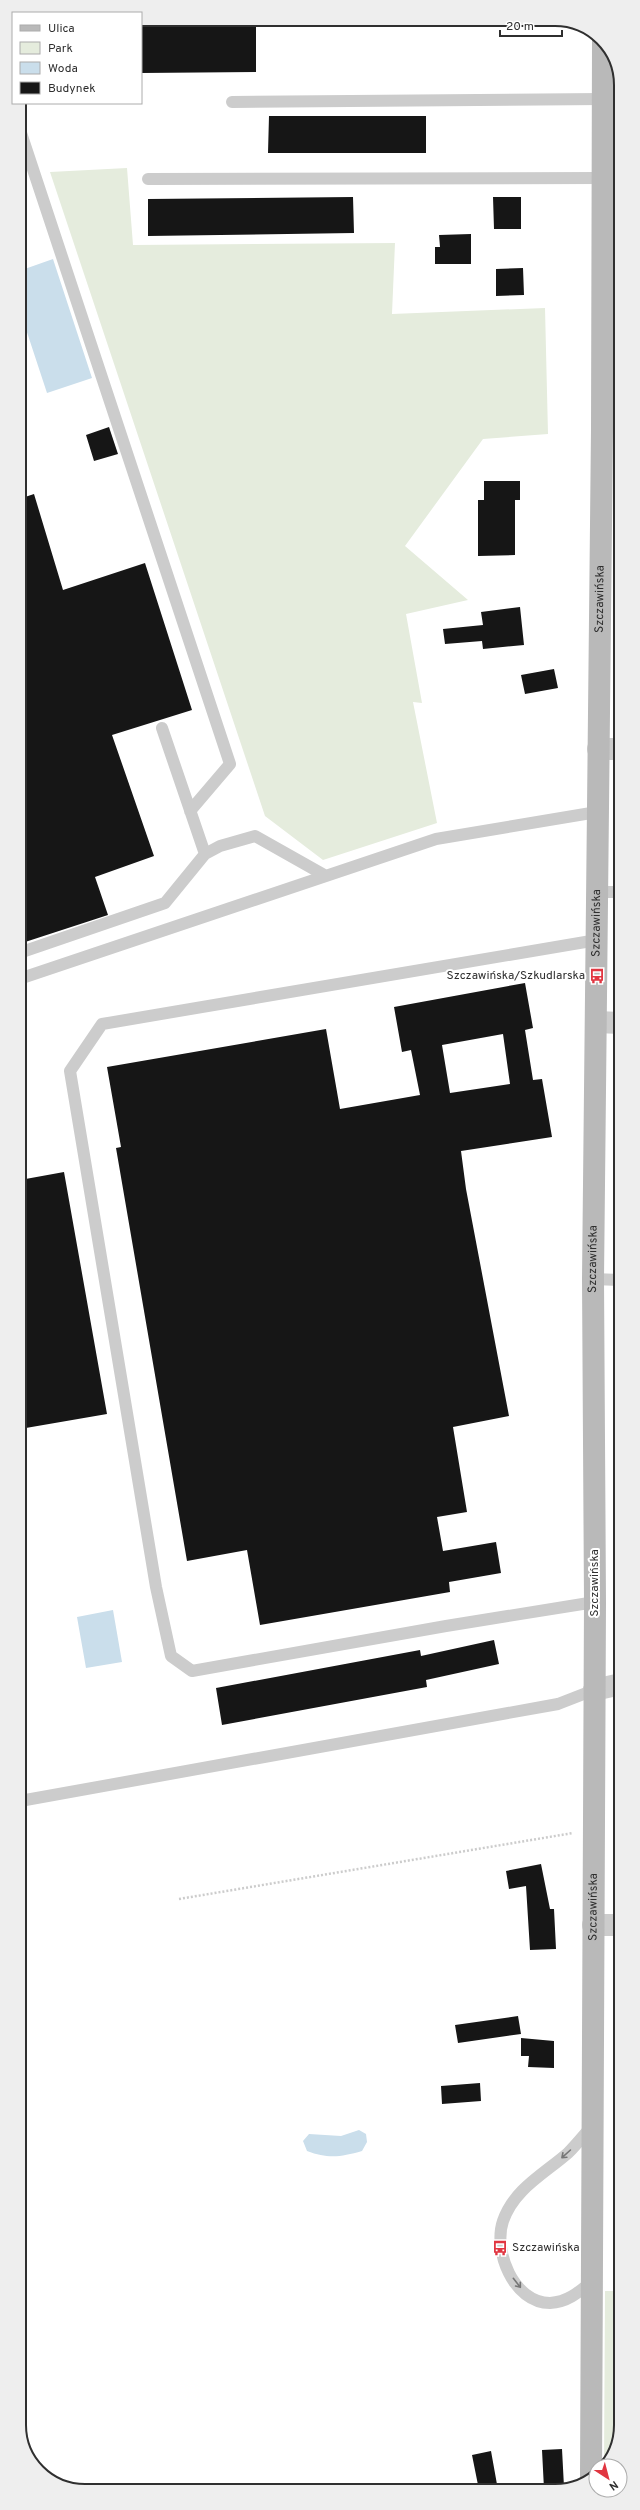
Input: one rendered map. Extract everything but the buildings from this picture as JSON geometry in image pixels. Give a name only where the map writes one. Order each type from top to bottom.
[{"type":"street","name":"Szczawińska","points":[[591,2458],[595,1602],[593,1279],[597,1022],[597,812],[611,313],[603,178],[603,51]]},
{"type":"street","points":[[598,748],[614,749]]},
{"type":"street","points":[[597,1022],[614,1023]]},
{"type":"street","points":[[594,1690],[614,1686]]},
{"type":"street","points":[[593,1925],[614,1925]]},
{"type":"lane","points":[[232,102],[603,99]]},
{"type":"lane","points":[[26,148],[230,764],[190,811]]},
{"type":"lane","points":[[148,179],[603,178]]},
{"type":"lane","points":[[162,728],[205,854]]},
{"type":"lane","points":[[26,978],[436,839],[597,812]]},
{"type":"lane","points":[[26,951],[165,902],[205,854],[220,846],[255,836],[326,876]]},
{"type":"lane","points":[[598,892],[614,892]]},
{"type":"lane","points":[[595,1602],[446,1626],[192,1671],[171,1656],[156,1587],[70,1071],[102,1024],[597,940]]},
{"type":"lane","points":[[593,1279],[614,1280]]},
{"type":"lane","points":[[26,1800],[558,1704],[594,1690]]},
{"type":"lane","points":[[592,2125],[568,2153],[522,2190],[511,2205],[503,2221],[500,2235],[504,2263],[515,2282],[528,2296],[549,2303],[572,2298],[592,2281]]},
{"type":"path","points":[[179,1899],[593,1831]]},
{"type":"green space","points":[[127,168],[133,245],[395,243],[392,314],[545,308],[548,434],[483,439],[405,546],[468,600],[406,614],[422,703],[413,702],[437,823],[323,860],[265,816],[50,172]]},
{"type":"green space","points":[[605,2291],[614,2291],[614,2425],[611,2444],[604,2458]]},
{"type":"water","points":[[53,259],[92,378],[47,393],[26,329],[26,269]]},
{"type":"water","points":[[113,1610],[122,1662],[86,1668],[77,1617]]},
{"type":"water","points":[[359,2130],[366,2134],[367,2142],[362,2151],[348,2155],[328,2156],[315,2154],[307,2151],[303,2141],[309,2134],[341,2136]]},
{"type":"place","name":"Szczawińska/Szkudlarska","points":[[597,976]]},
{"type":"place","name":"Szczawińska","points":[[500,2248]]}]
